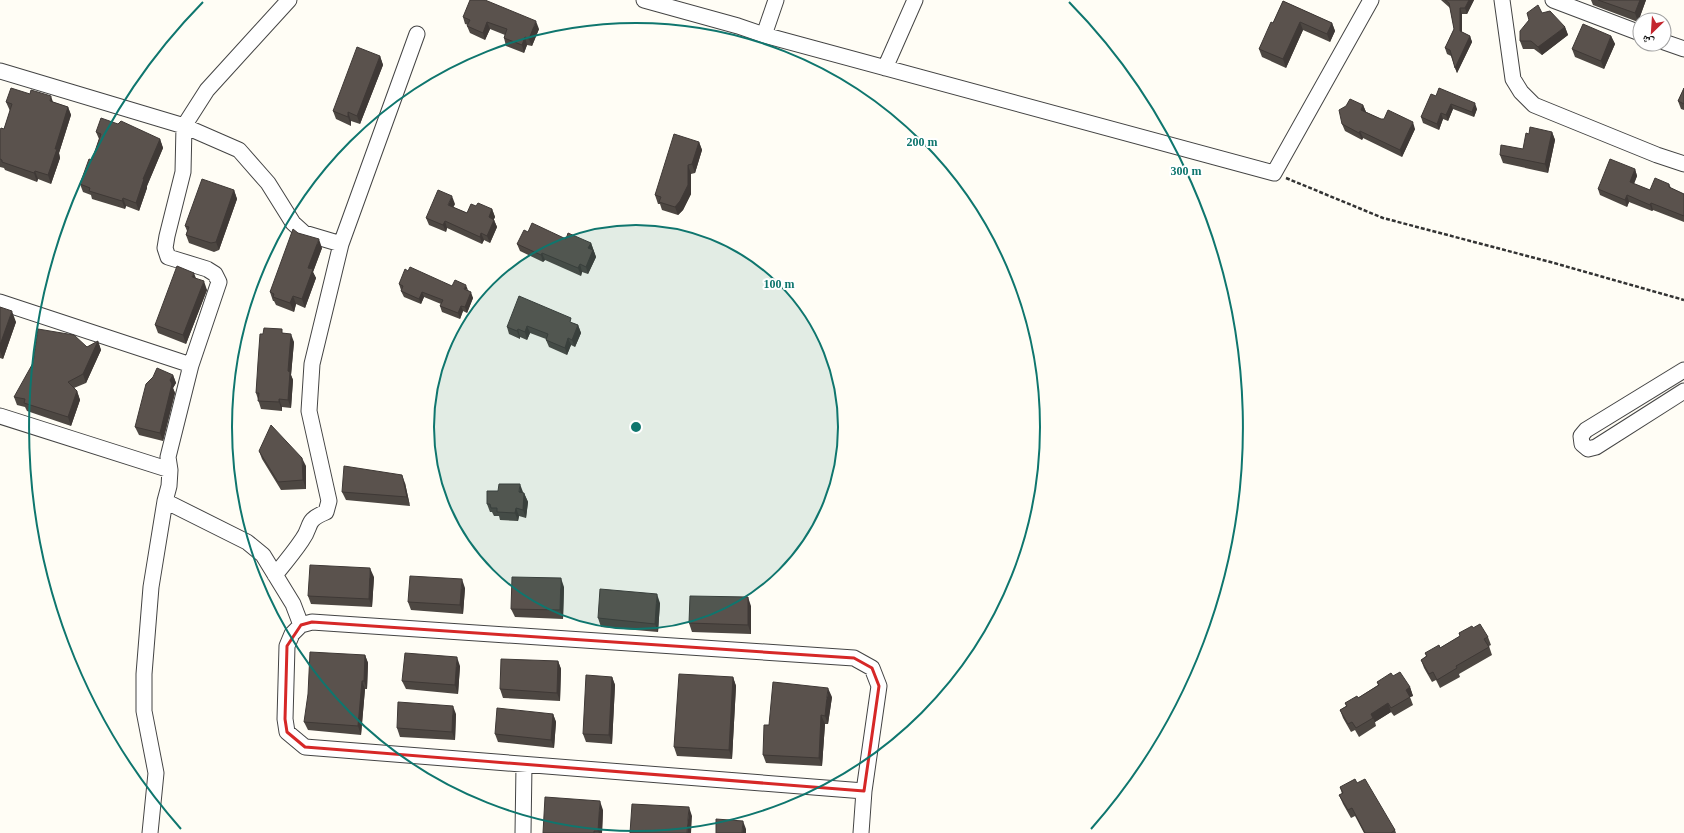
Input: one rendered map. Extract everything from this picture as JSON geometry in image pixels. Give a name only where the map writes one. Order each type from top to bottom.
[{"type":"street","points":[[150,833],[156,773],[144,711],[144,674],[151,587],[170,470],[168,457],[191,365],[219,282],[215,274],[207,269],[168,257],[165,248],[183,172],[184,126],[208,90],[289,0]]},
{"type":"street","points":[[644,0],[738,26],[764,35],[1274,173],[1371,0]]},
{"type":"street","points":[[764,35],[776,0]]},
{"type":"street","points":[[885,68],[915,0]]},
{"type":"street","points":[[1502,0],[1513,79],[1520,92],[1534,105],[1657,155],[1684,164]]},
{"type":"street","points":[[1553,0],[1632,30]]},
{"type":"street","points":[[275,575],[304,538],[309,524],[316,516],[326,512],[330,501],[309,411],[312,364],[341,244],[417,34]]},
{"type":"street","points":[[1672,45],[1684,49]]},
{"type":"street","points":[[0,71],[184,126],[239,150],[268,183],[293,223],[304,233],[341,244]]},
{"type":"street","points":[[0,302],[191,365]]},
{"type":"street","points":[[1684,370],[1586,430],[1581,436],[1582,444],[1588,449],[1596,447],[1684,391]]},
{"type":"street","points":[[0,416],[170,470]]},
{"type":"street","points":[[165,501],[247,542],[263,555],[293,604],[301,625]]},
{"type":"street","points":[[861,833],[864,791],[879,686],[872,668],[854,658],[312,622],[301,625],[292,634],[287,646],[285,720],[287,732],[305,747],[524,766],[864,791]]},
{"type":"street","points":[[523,833],[524,766]]},
{"type":"path","points":[[1274,173],[1383,218],[1554,263],[1684,300]]},
{"type":"highlighted area","points":[[312,622],[854,658],[872,668],[879,686],[864,791],[305,747],[287,732],[285,719],[287,646],[301,625]]},
{"type":"building","points":[[470,0],[485,0],[536,21],[529,39],[525,37],[522,45],[504,38],[507,29],[487,22],[483,33],[467,26],[470,20],[463,17]]},
{"type":"building","points":[[1445,0],[1469,0],[1465,8],[1460,8],[1460,31],[1470,36],[1455,68],[1450,50],[1445,48],[1454,29],[1449,3]]},
{"type":"building","points":[[1598,0],[1640,0],[1635,12]]},
{"type":"building","points":[[1283,1],[1332,23],[1327,34],[1300,22],[1283,59],[1259,49],[1271,22],[1273,23]]},
{"type":"building","points":[[1538,5],[1542,13],[1550,11],[1565,27],[1538,47],[1531,41],[1520,41],[1520,31],[1529,20],[1527,13]]},
{"type":"building","points":[[1583,24],[1611,36],[1601,61],[1572,49]]},
{"type":"building","points":[[357,47],[380,56],[357,116],[348,112],[348,117],[333,111]]},
{"type":"building","points":[[11,88],[30,94],[31,90],[51,96],[50,101],[68,107],[55,149],[57,149],[48,175],[35,171],[34,173],[2,162],[0,159],[0,130],[1,128],[4,129],[12,104],[6,102]]},
{"type":"building","points":[[1439,88],[1475,103],[1472,112],[1451,104],[1446,115],[1441,113],[1437,124],[1421,117],[1431,94],[1436,96]]},
{"type":"building","points":[[1684,88],[1684,104],[1678,101]]},
{"type":"building","points":[[1350,99],[1363,105],[1361,110],[1381,119],[1384,119],[1388,110],[1413,122],[1400,150],[1360,131],[1359,133],[1342,124],[1339,110],[1346,106]]},
{"type":"building","points":[[101,118],[118,124],[121,121],[160,139],[143,179],[136,203],[123,198],[122,201],[89,191],[90,188],[80,184],[89,159],[92,160],[101,134],[96,132]]},
{"type":"building","points":[[1530,127],[1552,132],[1545,164],[1500,155],[1501,145],[1523,149],[1526,133],[1529,134]]},
{"type":"building","points":[[674,134],[699,142],[692,164],[688,165],[688,185],[680,201],[675,207],[659,202],[661,197],[655,195]]},
{"type":"building","points":[[1610,159],[1635,169],[1630,182],[1650,190],[1655,178],[1669,184],[1669,187],[1684,194],[1684,216],[1651,203],[1650,205],[1627,195],[1625,200],[1598,189]]},
{"type":"building","points":[[202,179],[234,190],[216,242],[211,243],[186,235],[189,227],[185,226]]},
{"type":"building","points":[[438,190],[452,196],[448,205],[467,213],[471,204],[476,206],[478,203],[492,209],[489,217],[494,220],[487,236],[481,233],[480,237],[445,221],[443,225],[426,218]]},
{"type":"building","points":[[532,223],[566,239],[568,233],[591,243],[588,248],[593,250],[586,267],[580,264],[578,268],[542,253],[541,255],[517,244],[524,230],[528,232]]},
{"type":"building","points":[[293,229],[298,233],[319,239],[308,268],[313,269],[302,299],[293,296],[290,303],[273,297],[274,294],[270,292]]},
{"type":"building","points":[[177,266],[194,273],[192,277],[204,281],[183,335],[155,325]]},
{"type":"building","points":[[410,267],[452,286],[455,280],[466,285],[464,289],[471,292],[465,307],[461,306],[458,313],[440,306],[443,300],[422,292],[419,299],[401,291],[403,286],[399,284],[405,269],[408,271]]},
{"type":"building","points":[[519,296],[571,318],[570,322],[578,325],[572,340],[568,338],[565,348],[546,340],[548,334],[527,326],[525,332],[507,327]]},
{"type":"building","points":[[0,307],[12,311],[0,345]]},
{"type":"building","points":[[264,328],[282,329],[282,333],[291,334],[288,371],[290,372],[288,400],[279,399],[279,402],[258,401],[259,393],[256,393],[260,334],[263,334]]},
{"type":"building","points":[[38,329],[74,335],[87,347],[98,341],[83,374],[68,382],[77,391],[68,417],[24,403],[25,399],[14,397],[33,363]]},
{"type":"building","points":[[157,368],[173,375],[170,380],[172,384],[160,433],[135,427],[146,384],[153,377]]},
{"type":"building","points":[[271,425],[302,458],[303,480],[278,482],[259,451]]},
{"type":"building","points":[[344,466],[402,475],[407,497],[342,492]]},
{"type":"building","points":[[499,484],[520,484],[519,492],[524,493],[523,510],[516,508],[515,513],[497,512],[497,508],[491,508],[490,504],[487,504],[487,491],[498,491]]},
{"type":"building","points":[[310,565],[370,568],[369,599],[308,596]]},
{"type":"building","points":[[410,576],[462,579],[460,605],[408,602]]},
{"type":"building","points":[[512,577],[561,578],[560,610],[511,609]]},
{"type":"building","points":[[600,589],[657,594],[655,624],[598,618]]},
{"type":"building","points":[[690,596],[748,597],[748,625],[689,623]]},
{"type":"building","points":[[1480,624],[1488,637],[1484,639],[1489,647],[1456,666],[1457,668],[1437,680],[1433,672],[1429,674],[1421,660],[1427,656],[1425,653],[1439,645],[1440,648],[1460,636],[1459,633],[1472,626],[1473,628]]},
{"type":"building","points":[[310,652],[365,655],[364,681],[362,681],[358,726],[304,722],[308,694]]},
{"type":"building","points":[[405,653],[457,657],[455,685],[402,681]]},
{"type":"building","points":[[501,659],[558,661],[557,693],[500,689]]},
{"type":"building","points":[[1400,672],[1410,687],[1406,690],[1410,697],[1391,708],[1388,703],[1371,714],[1373,718],[1356,728],[1352,722],[1348,724],[1340,710],[1347,706],[1345,703],[1357,696],[1358,698],[1379,685],[1377,682],[1391,673],[1393,676]]},
{"type":"building","points":[[679,674],[733,677],[729,750],[674,747]]},
{"type":"building","points":[[586,675],[612,677],[609,735],[583,734]]},
{"type":"building","points":[[773,682],[828,688],[825,716],[821,715],[819,758],[763,755],[764,725],[769,725]]},
{"type":"building","points":[[398,702],[453,706],[452,732],[397,728]]},
{"type":"building","points":[[497,708],[553,714],[551,740],[495,734]]},
{"type":"building","points":[[1355,779],[1357,783],[1365,779],[1395,830],[1391,833],[1365,833],[1352,808],[1348,810],[1339,795],[1343,793],[1340,787]]},
{"type":"building","points":[[545,797],[600,801],[598,831],[594,831],[594,833],[543,833]]},
{"type":"building","points":[[632,804],[689,807],[687,833],[630,833]]},
{"type":"building","points":[[716,819],[743,821],[742,833],[716,833]]}]
